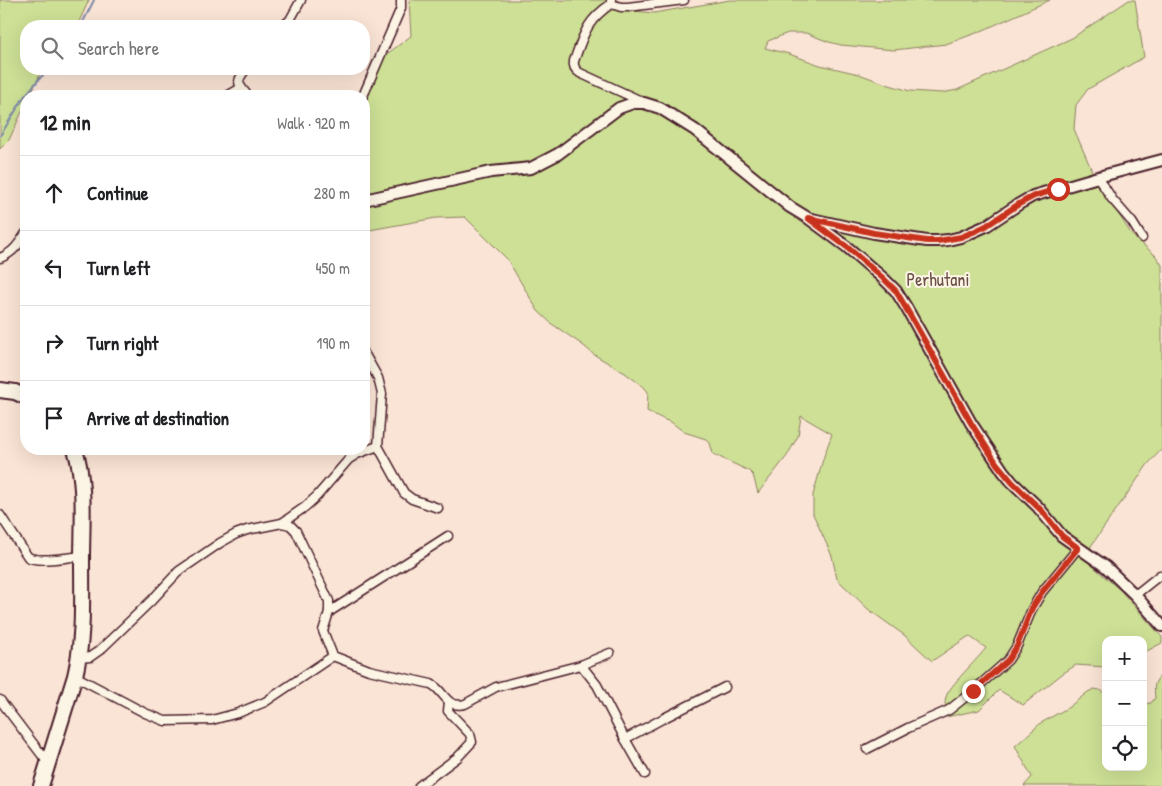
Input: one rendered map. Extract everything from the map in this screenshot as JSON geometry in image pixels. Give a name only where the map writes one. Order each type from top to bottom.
[{"type":"highway","points":[[0,390],[20,394]]},
{"type":"highway","points":[[41,786],[79,658],[82,629],[82,477],[76,455]]},
{"type":"street","points":[[290,20],[301,0]]},
{"type":"street","points":[[366,90],[401,8],[402,0]]},
{"type":"street","points":[[684,0],[628,7],[620,7],[611,2],[598,13],[588,26],[574,60],[575,68],[580,73],[644,103],[660,108],[695,130],[790,208],[808,218],[847,247],[884,279],[896,291],[971,423],[997,464],[1012,482],[1043,512],[1062,536],[1106,567],[1162,626]]},
{"type":"street","points":[[238,90],[242,88],[239,85],[238,79],[241,75]]},
{"type":"street","points":[[370,199],[491,172],[531,168],[558,154],[618,108],[634,103],[644,103]]},
{"type":"street","points":[[808,218],[874,233],[927,241],[948,240],[961,237],[986,226],[1034,196],[1162,160]]},
{"type":"street","points":[[1098,177],[1112,199],[1132,222],[1142,238]]},
{"type":"street","points":[[0,258],[15,249],[20,242]]},
{"type":"street","points":[[370,364],[378,378],[382,394],[378,446],[408,497],[438,508]]},
{"type":"street","points":[[370,449],[378,446]]},
{"type":"street","points":[[79,658],[90,657],[100,650],[152,600],[179,570],[236,534],[282,523],[305,507],[327,485],[344,464],[355,455]]},
{"type":"street","points":[[0,515],[28,557],[32,559],[82,556]]},
{"type":"street","points":[[282,523],[290,525],[296,531],[327,596],[329,612],[324,631],[333,656],[369,670],[431,684],[441,691],[449,702],[456,706],[465,704],[496,687],[581,665],[610,653]]},
{"type":"street","points":[[329,612],[448,536]]},
{"type":"street","points":[[867,748],[949,710],[1008,660],[1017,646],[1032,608],[1042,592],[1078,548]]},
{"type":"street","points":[[1134,595],[1160,574]]},
{"type":"street","points":[[75,676],[144,713],[165,721],[212,720],[238,713],[265,702],[333,656]]},
{"type":"street","points":[[581,665],[597,685],[645,774]]},
{"type":"street","points":[[625,739],[725,686]]},
{"type":"street","points":[[0,700],[48,763]]},
{"type":"street","points":[[419,786],[458,756],[472,742],[470,734],[448,710],[449,702]]},
{"type":"green space","points":[[0,0],[89,0],[80,20],[20,20],[20,75],[40,75],[33,90],[20,90],[20,116],[9,140],[0,149]]},
{"type":"green space","name":"Perhutani","points":[[409,0],[607,0],[612,9],[654,13],[730,0],[1050,0],[979,32],[946,44],[894,50],[841,45],[806,33],[788,33],[768,41],[765,48],[820,65],[859,74],[910,91],[942,93],[957,90],[1072,38],[1129,0],[1135,0],[1144,57],[1088,89],[1076,105],[1074,129],[1092,171],[1104,192],[1132,235],[1155,255],[1162,265],[1162,449],[1148,464],[1091,546],[1086,560],[1121,591],[1162,637],[1162,643],[1147,651],[1147,636],[1102,636],[1102,667],[1076,665],[1023,705],[999,690],[979,710],[946,717],[945,702],[948,692],[986,648],[969,636],[932,661],[904,635],[868,609],[837,579],[832,556],[813,514],[813,495],[832,434],[801,416],[798,436],[787,456],[758,493],[753,475],[749,471],[713,454],[710,443],[706,439],[684,432],[671,422],[647,411],[648,392],[644,387],[593,354],[552,324],[538,311],[507,259],[465,217],[436,218],[370,230],[370,91],[383,57],[411,36]]},
{"type":"green space","points":[[1162,674],[1162,786],[1024,786],[1032,777],[1015,746],[1041,723],[1069,707],[1094,689],[1102,692],[1102,771],[1147,771],[1147,704],[1151,703],[1155,698],[1154,690],[1157,680]]},
{"type":"waterway","points":[[84,20],[94,0]]},
{"type":"waterway","points":[[30,90],[43,75]]},
{"type":"waterway","points":[[0,136],[20,104]]},
{"type":"route","points":[[973,691],[1008,660],[1017,646],[1032,608],[1042,592],[1078,548],[1056,530],[1043,512],[1012,482],[997,464],[971,423],[896,291],[847,247],[808,218],[874,233],[927,241],[948,240],[961,237],[986,226],[1034,196],[1058,189]]}]
